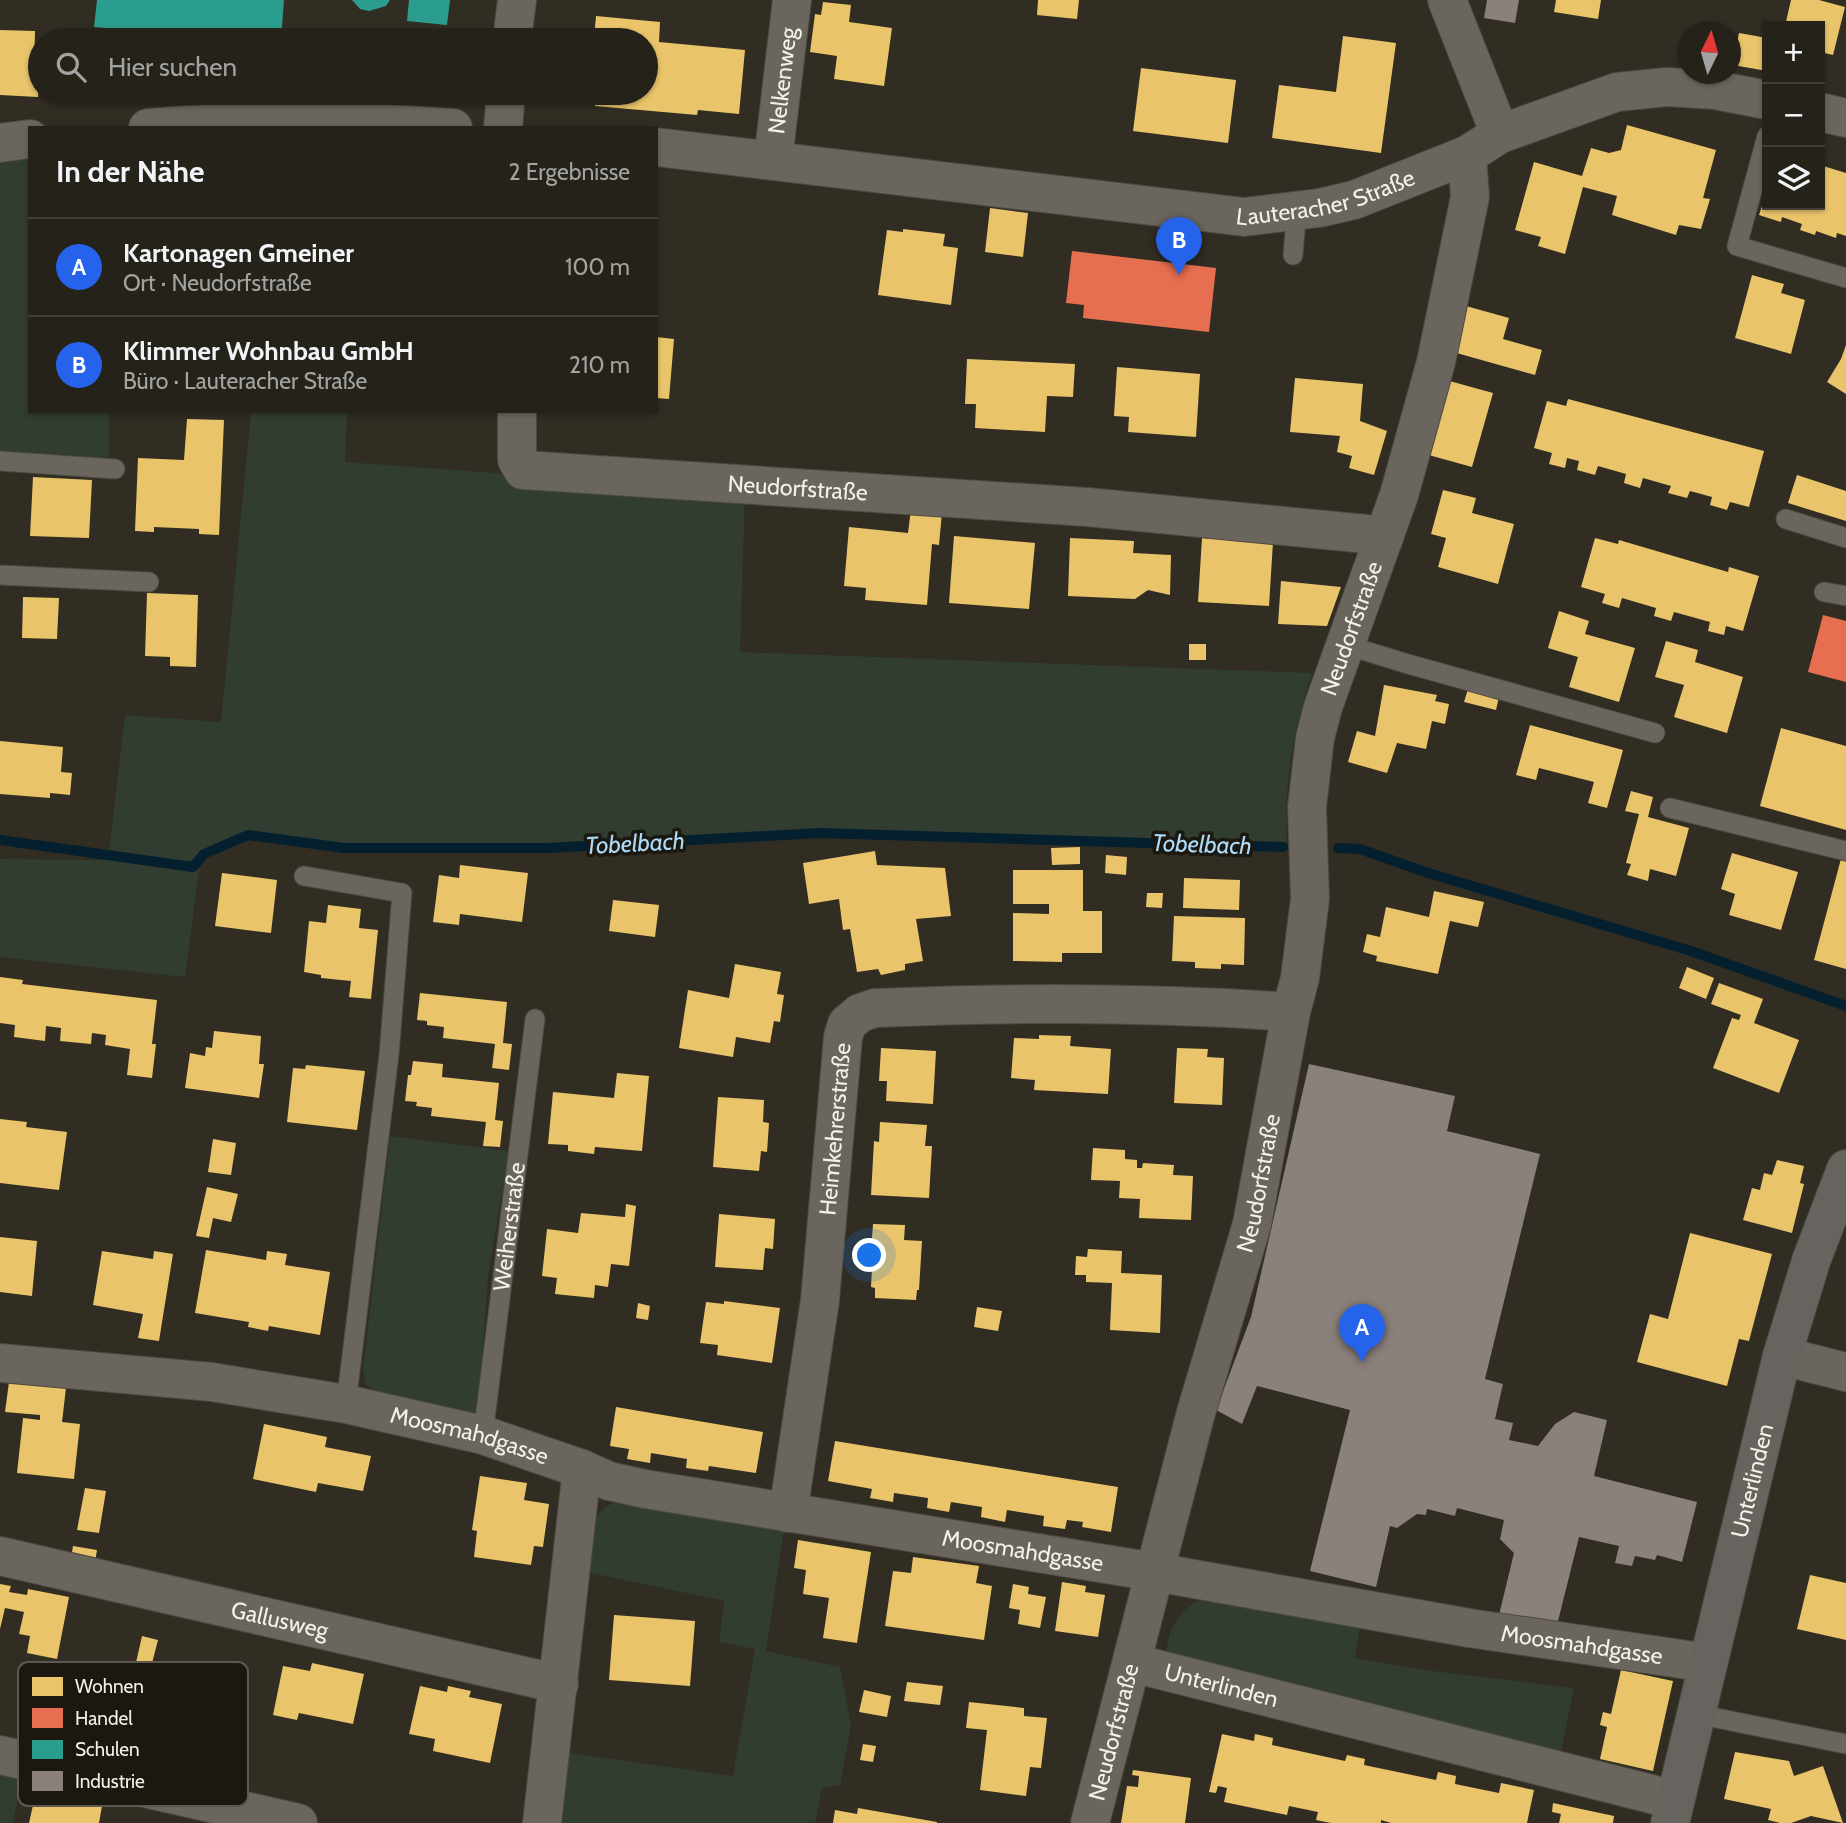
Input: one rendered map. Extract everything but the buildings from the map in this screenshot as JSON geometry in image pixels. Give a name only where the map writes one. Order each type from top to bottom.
[{"type":"main road","name":"Unterlinden","points":[[1673,1811],[1782,1356],[1811,1261],[1846,1169]]},
{"type":"street","points":[[514,28],[517,0]]},
{"type":"street","name":"Nelkenweg","points":[[774,160],[792,0]]},
{"type":"street","points":[[1447,0],[1500,134]]},
{"type":"street","name":"Lauteracher Straße","points":[[658,148],[1244,217],[1292,212],[1354,200],[1467,155],[1500,134],[1617,92],[1667,87],[1715,90],[1762,99]]},
{"type":"street","points":[[503,126],[505,105]]},
{"type":"street","points":[[1825,112],[1846,118]]},
{"type":"street","points":[[171,126],[216,122],[323,121],[416,126]]},
{"type":"street","points":[[0,143],[28,139]]},
{"type":"street","name":"Neudorfstraße","points":[[1090,1823],[1195,1416],[1252,1224],[1291,1012],[1300,978],[1310,899],[1307,807],[1310,772],[1323,707],[1399,495],[1436,362],[1470,197],[1467,155]]},
{"type":"street","name":"Neudorfstraße","points":[[517,413],[517,460],[523,470],[1087,507],[1367,534],[1384,538]]},
{"type":"street","name":"Heimkehrerstraße","points":[[788,1513],[820,1300],[838,1077],[847,1024],[860,1013],[875,1008],[986,1003],[1092,1002],[1291,1012]]},
{"type":"street","points":[[1782,1356],[1846,1372]]},
{"type":"street","name":"Moosmahdgasse","points":[[0,1363],[212,1382],[346,1404],[483,1435],[609,1481],[645,1489],[1155,1572],[1469,1628],[1707,1663]]},
{"type":"street","points":[[542,1823],[582,1469]]},
{"type":"street","name":"Gallusweg","points":[[0,1556],[559,1684]]},
{"type":"street","name":"Unterlinden","points":[[1133,1663],[1673,1811]]},
{"type":"street","points":[[0,1755],[18,1759]]},
{"type":"street","points":[[224,1806],[298,1823]]},
{"type":"lane","points":[[1764,147],[1737,246],[1846,278]]},
{"type":"lane","points":[[1292,212],[1295,230],[1293,255]]},
{"type":"lane","points":[[0,461],[116,469]]},
{"type":"lane","points":[[1786,519],[1846,538]]},
{"type":"lane","points":[[0,575],[149,582]]},
{"type":"lane","points":[[1824,592],[1846,596]]},
{"type":"lane","points":[[1346,645],[1654,733]]},
{"type":"lane","points":[[1670,808],[1846,851]]},
{"type":"lane","points":[[304,876],[402,893],[389,1055],[346,1404]]},
{"type":"lane","name":"Weiherstraße","points":[[483,1435],[535,1019]]},
{"type":"lane","points":[[1696,1714],[1846,1744]]},
{"type":"green space","points":[[28,158],[28,413],[109,413],[109,459],[0,452],[0,161]]},
{"type":"green space","points":[[251,413],[347,413],[345,462],[745,491],[740,652],[1312,673],[1291,758],[1287,846],[820,831],[547,847],[343,846],[247,834],[201,854],[185,977],[0,957],[0,859],[108,860],[125,715],[221,722]]},
{"type":"green space","points":[[390,1136],[509,1151],[488,1276],[478,1420],[383,1396],[367,1386],[363,1370]]},
{"type":"green space","points":[[625,1499],[784,1529],[766,1651],[840,1667],[851,1726],[840,1785],[822,1788],[815,1823],[555,1823],[563,1752],[733,1776],[755,1649],[719,1642],[724,1601],[582,1571],[588,1536],[596,1517],[602,1510]]},
{"type":"green space","points":[[1202,1599],[1360,1625],[1355,1658],[1432,1671],[1574,1688],[1561,1753],[1447,1722],[1167,1661],[1168,1642],[1174,1624],[1185,1610]]},
{"type":"green space","points":[[0,1766],[18,1771],[18,1798],[13,1823],[0,1823]]},
{"type":"waterway","name":"Tobelbach","points":[[0,840],[193,867],[204,854],[248,835],[344,848],[548,848],[819,833],[1283,847]]},
{"type":"waterway","points":[[1338,848],[1360,849],[1428,873],[1691,951],[1846,1006]]},
{"type":"place","name":"Klimmer Wohnbau GmbH","points":[[1179,275]]},
{"type":"place","name":"Kartonagen Gmeiner","points":[[1362,1362]]}]
